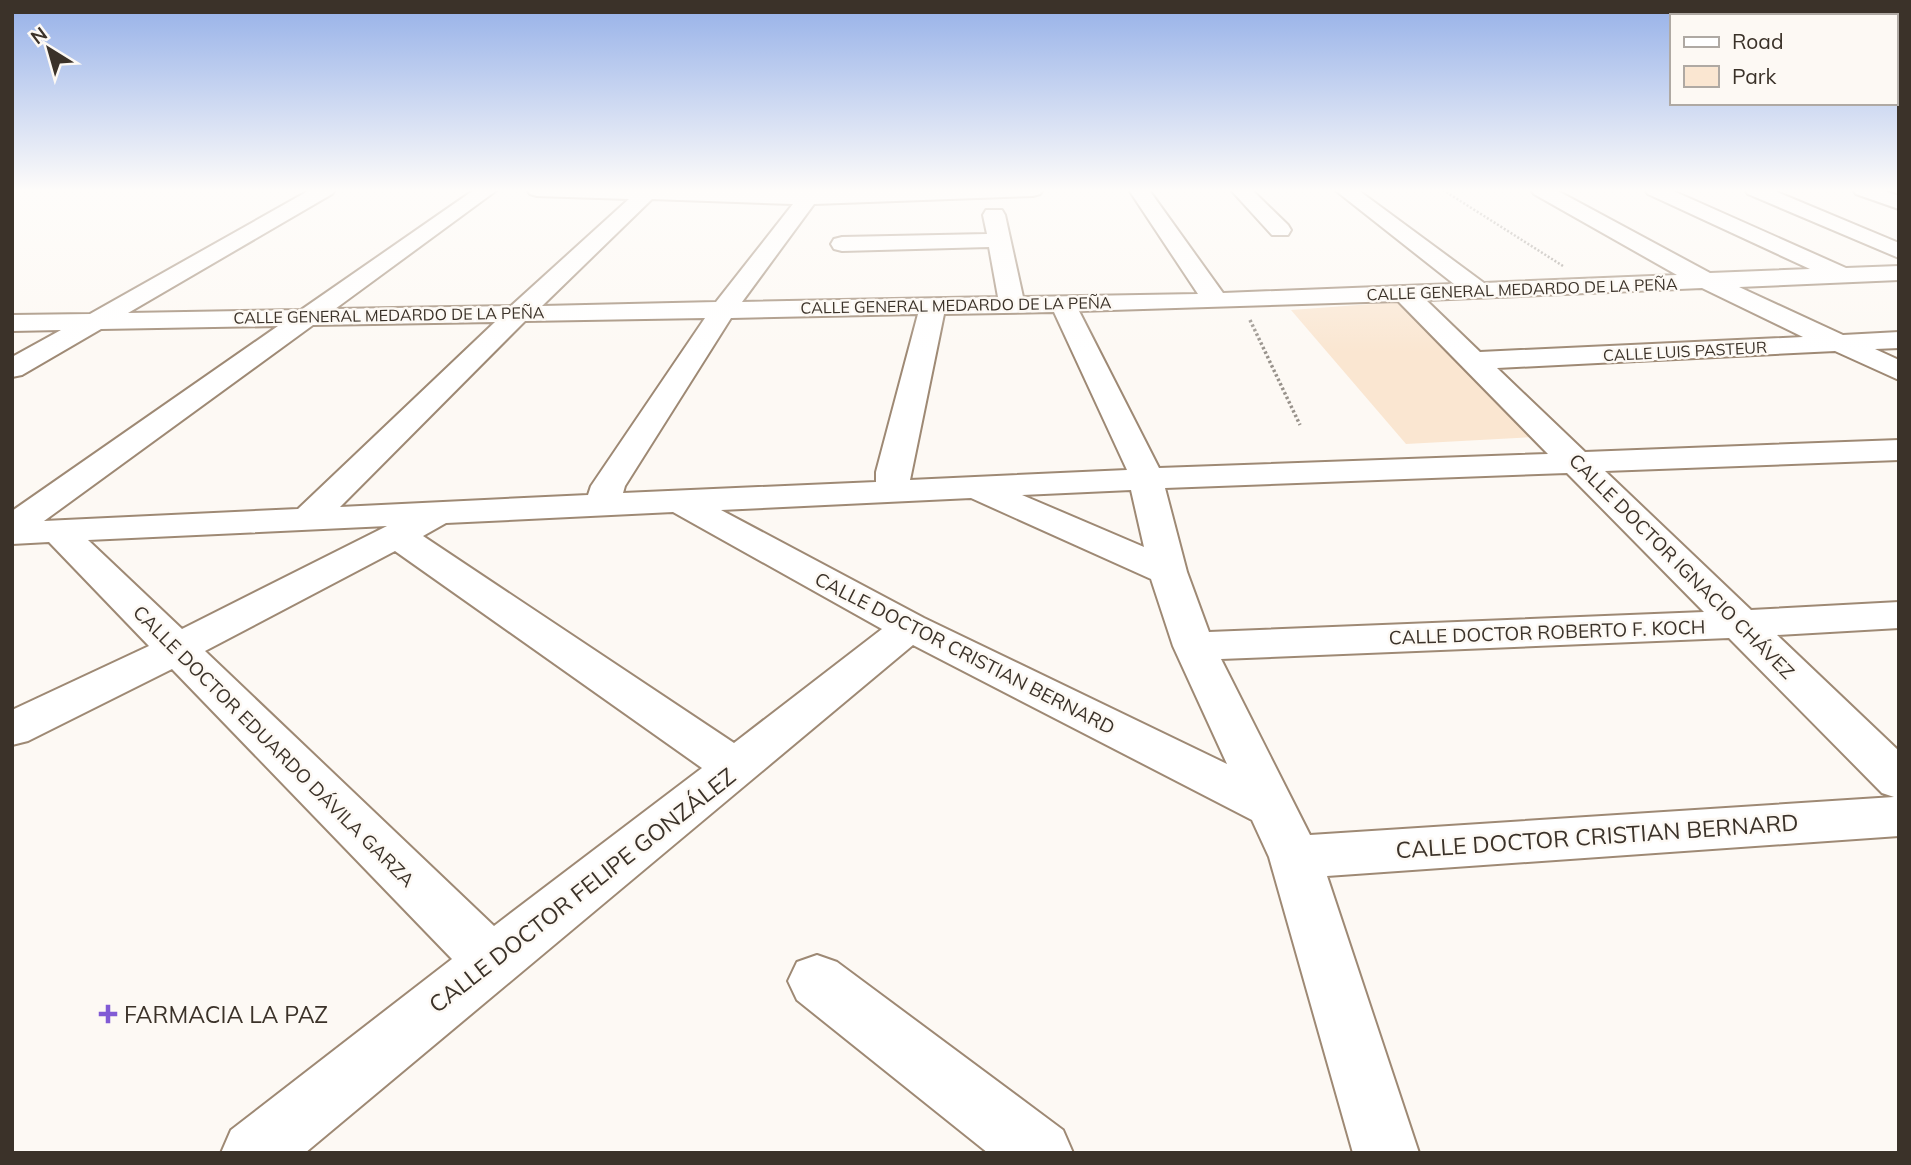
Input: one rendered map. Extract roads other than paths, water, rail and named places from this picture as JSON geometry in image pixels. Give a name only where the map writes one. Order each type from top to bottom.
[{"type":"street","points":[[12,369],[230,244]]},
{"type":"street","points":[[26,524],[306,317],[410,244]]},
{"type":"street","points":[[318,509],[592,244]]},
{"type":"street","points":[[605,495],[724,309],[773,244]]},
{"type":"street","points":[[1001,244],[1011,302]]},
{"type":"street","points":[[1183,244],[1229,300]]},
{"type":"street","points":[[1417,244],[1478,290]]},
{"type":"street","points":[[1640,244],[1708,282],[1853,343],[1899,357]]},
{"type":"street","points":[[1669,244],[1853,343],[1899,371]]},
{"type":"street","points":[[1773,244],[1842,276]]},
{"type":"street","name":"CALLE GENERAL MEDARDO DE LA PEÑA","points":[[12,323],[1011,302],[1229,300],[1899,273]]},
{"type":"street","name":"CALLE DOCTOR IGNACIO CHÁVEZ","points":[[1405,294],[1899,780]]},
{"type":"street","points":[[1062,302],[1144,470],[1168,572],[1194,646],[1295,857],[1386,1153]]},
{"type":"street","points":[[893,481],[933,305]]},
{"type":"street","name":"CALLE LUIS PASTEUR","points":[[1472,361],[1899,340]]},
{"type":"street","points":[[1569,454],[1899,432]]},
{"type":"street","points":[[26,524],[1144,470],[1569,454],[1899,450]]},
{"type":"street","points":[[893,481],[976,488],[1144,470]]},
{"type":"street","points":[[976,488],[1168,572]]},
{"type":"street","name":"CALLE DOCTOR CRISTIAN BERNARD","points":[[684,493],[910,627],[1271,807]]},
{"type":"street","points":[[318,509],[441,512],[605,495]]},
{"type":"street","points":[[12,729],[175,649],[441,512]]},
{"type":"street","name":"CALLE DOCTOR EDUARDO DÁVILA GARZA","points":[[26,524],[175,649],[491,960]]},
{"type":"street","points":[[398,536],[736,768]]},
{"type":"street","name":"CALLE DOCTOR ROBERTO F. KOCH","points":[[1194,646],[1899,615]]},
{"type":"street","name":"CALLE DOCTOR FELIPE GONZÁLEZ","points":[[254,1153],[491,960],[736,768],[910,627]]},
{"type":"street","name":"CALLE DOCTOR CRISTIAN BERNARD","points":[[1295,857],[1899,816]]},
{"type":"street","points":[[817,981],[1040,1153]]},
{"type":"place","name":"FARMACIA LA PAZ","points":[[108,1014]]}]
